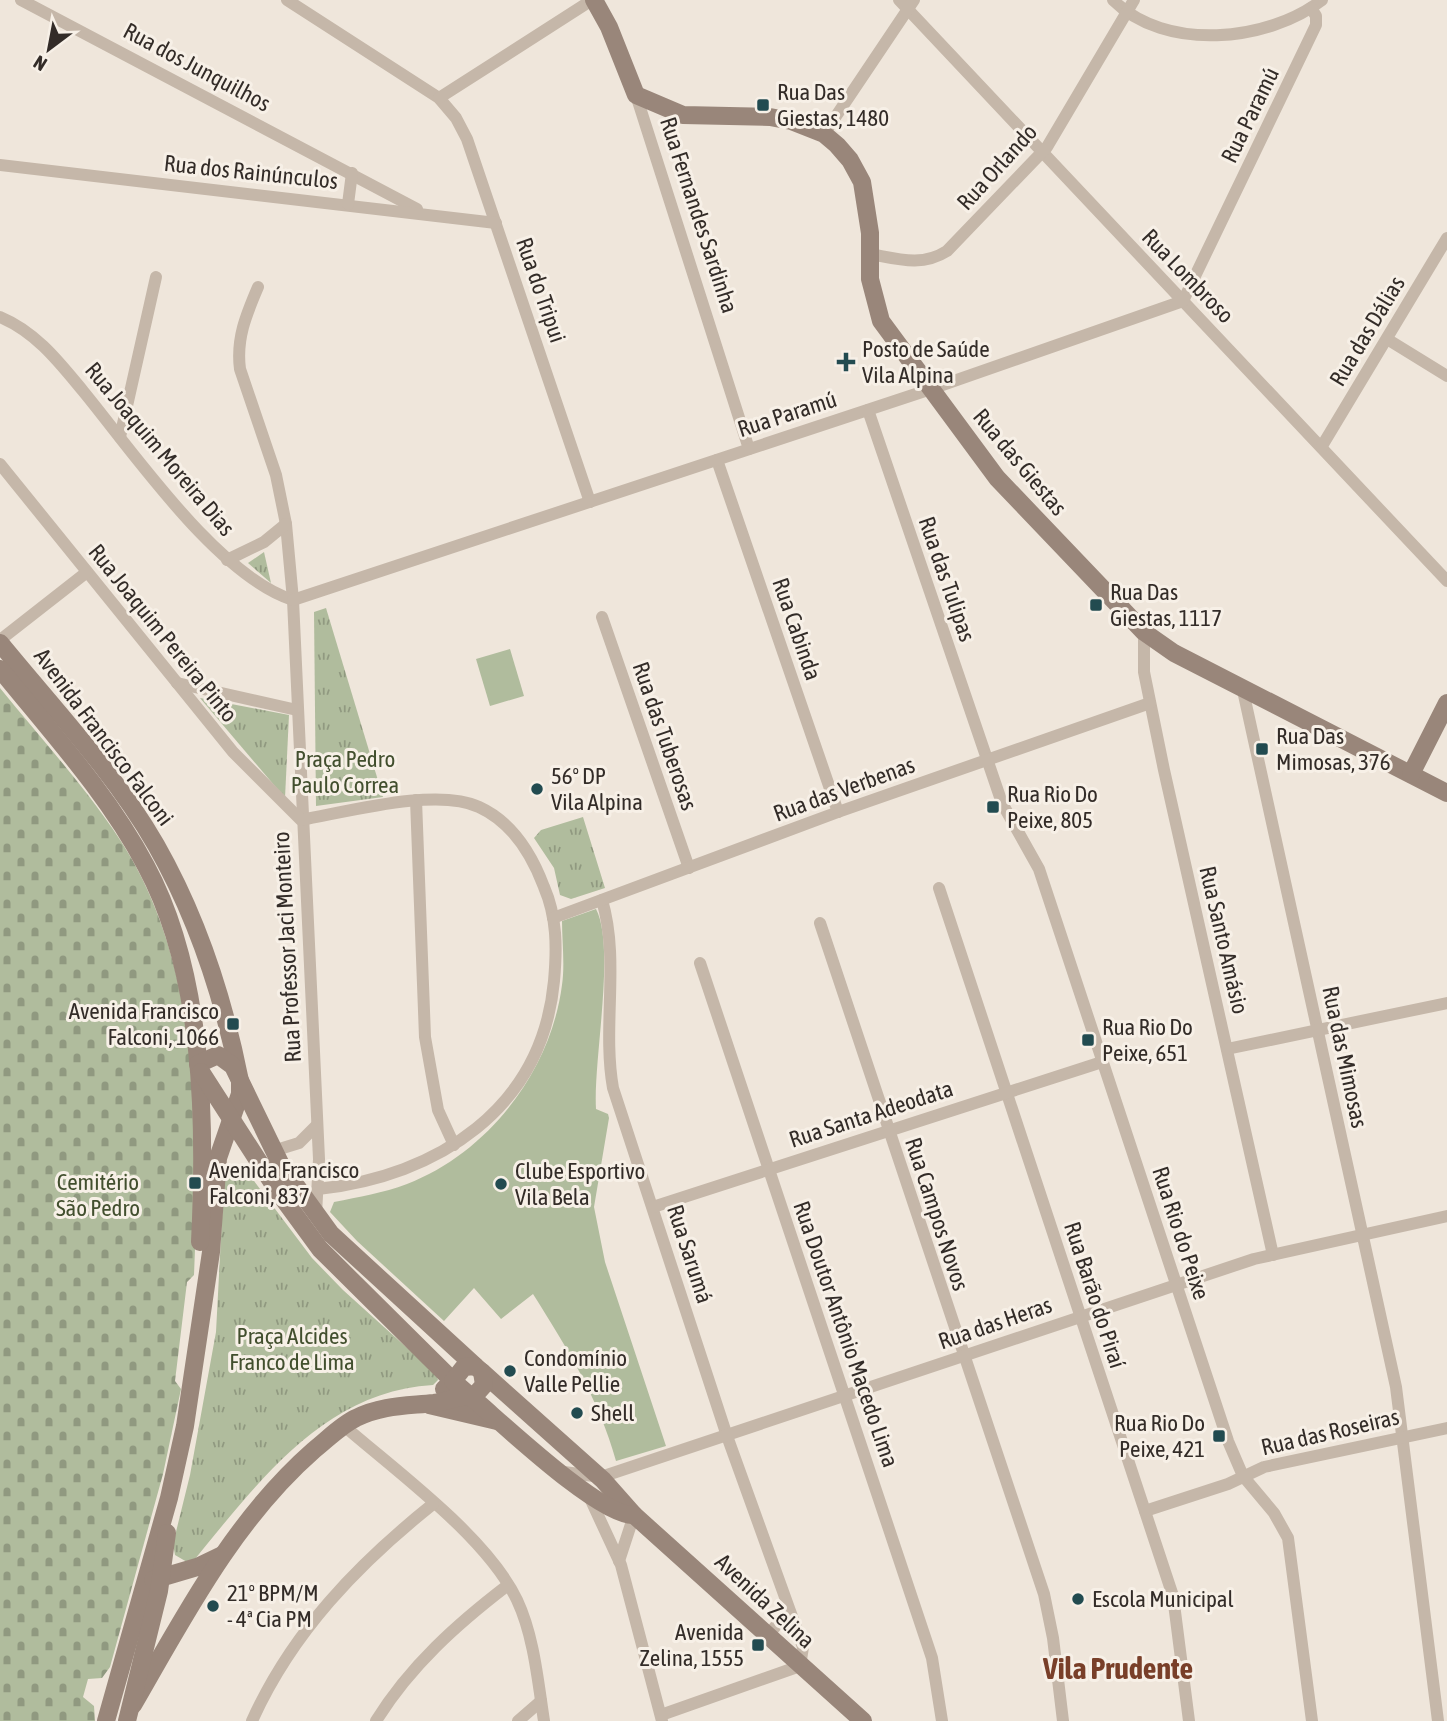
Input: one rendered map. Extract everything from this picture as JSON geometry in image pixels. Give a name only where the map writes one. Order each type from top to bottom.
[{"type":"main road","name":"Rua Fernandes Sardinha","points":[[593,0],[609,27],[636,95]]},
{"type":"main road","name":"Rua das Giestas","points":[[636,95],[683,115],[770,117],[824,134],[850,160],[862,182],[868,206],[870,279],[881,321],[997,478],[1144,632],[1174,653],[1447,793]]},
{"type":"main road","name":"Avenida Francisco Falconi","points":[[0,641],[103,770],[155,844],[192,918],[240,1080],[240,1094],[222,1139],[216,1170],[211,1252],[185,1426],[169,1498],[106,1721]]},
{"type":"main road","name":"Avenida Francisco Falconi","points":[[0,669],[92,783],[146,866],[172,932],[198,1066],[201,1108],[198,1276],[201,1308]]},
{"type":"main road","points":[[1411,774],[1447,702]]},
{"type":"main road","points":[[240,1080],[233,1066],[218,1055],[198,1066],[253,1155],[320,1249],[453,1381],[500,1422],[588,1494],[621,1513],[635,1515]]},
{"type":"main road","name":"Avenida Zelina","points":[[240,1080],[273,1151],[331,1234],[373,1275],[601,1477],[635,1515],[863,1721]]},
{"type":"main road","points":[[216,1170],[235,1157],[253,1155]]},
{"type":"main road","points":[[130,1713],[191,1604],[222,1555],[279,1483],[343,1425],[384,1407],[421,1403],[469,1395],[482,1389],[485,1380],[479,1369],[461,1369],[453,1381],[421,1403]]},
{"type":"main road","points":[[421,1403],[500,1422]]},
{"type":"main road","name":"Avenida Francisco Falconi","points":[[130,1713],[161,1576],[169,1498]]},
{"type":"main road","points":[[164,1551],[172,1563],[185,1571],[194,1587],[191,1604]]},
{"type":"main road","points":[[141,1594],[148,1583],[161,1576],[185,1571],[222,1555]]},
{"type":"main road","points":[[126,1649],[121,1692],[130,1713]]},
{"type":"street","name":"Rua dos Junquilhos","points":[[21,0],[421,211]]},
{"type":"street","name":"Rua do Tripui","points":[[287,0],[439,98],[456,118],[467,139],[590,502]]},
{"type":"street","points":[[439,98],[593,0]]},
{"type":"street","points":[[1113,0],[1127,12],[1151,24],[1219,35],[1265,30],[1295,18],[1317,4]]},
{"type":"street","name":"Rua Orlando","points":[[870,254],[921,262],[934,259],[947,251],[1043,153],[1134,0]]},
{"type":"street","points":[[824,134],[907,3]]},
{"type":"street","name":"Rua Lombroso","points":[[907,3],[1043,153],[1447,581]]},
{"type":"street","name":"Rua Paramú","points":[[293,600],[931,389],[1183,302],[1316,25],[1317,4]]},
{"type":"street","name":"Rua Fernandes Sardinha","points":[[636,95],[749,449]]},
{"type":"street","name":"Rua dos Rainúnculos","points":[[0,164],[421,211],[496,223]]},
{"type":"street","points":[[348,204],[352,173]]},
{"type":"street","name":"Rua das Dálias","points":[[1322,446],[1447,238]]},
{"type":"street","points":[[120,437],[156,277]]},
{"type":"street","name":"Rua Professor Jaci Monteiro","points":[[258,287],[239,339],[238,354],[248,397],[276,475],[286,524],[293,600],[301,820],[319,1159],[316,1214]]},
{"type":"street","name":"Rua Joaquim Moreira Dias","points":[[0,317],[32,335],[52,354],[120,437],[228,560],[257,585],[293,600]]},
{"type":"street","points":[[1387,339],[1447,376]]},
{"type":"street","name":"Rua das Tulipas","points":[[868,410],[986,761]]},
{"type":"street","name":"Rua Cabinda","points":[[717,460],[838,812]]},
{"type":"street","name":"Rua Joaquim Pereira Pinto","points":[[0,464],[233,752],[301,820]]},
{"type":"street","points":[[228,560],[264,542],[286,524]]},
{"type":"street","points":[[0,641],[87,572]]},
{"type":"street","name":"Rua das Tuberosas","points":[[602,617],[689,868]]},
{"type":"street","name":"Rua Santo Amásio","points":[[1144,632],[1143,659],[1150,703],[1273,1255]]},
{"type":"street","points":[[177,683],[297,710]]},
{"type":"street","name":"Rua das Mimosas","points":[[1242,686],[1396,1387],[1437,1721]]},
{"type":"street","name":"Rua das Verbenas","points":[[553,918],[838,812],[1150,703]]},
{"type":"street","name":"Rua Rio do Peixe","points":[[986,761],[1010,822],[1039,869],[1228,1441],[1243,1476],[1274,1513],[1288,1538],[1312,1721]]},
{"type":"street","points":[[301,820],[416,800],[459,802],[480,807],[511,831],[535,864],[553,918],[556,957],[552,1002],[537,1052],[508,1097],[490,1117],[454,1145],[418,1166],[390,1176],[318,1189]]},
{"type":"street","points":[[416,800],[425,1037],[438,1111],[454,1145]]},
{"type":"street","name":"Rua Barão do Piraí","points":[[939,888],[1173,1595],[1189,1721]]},
{"type":"street","name":"Rua Sarumá","points":[[602,900],[610,950],[610,1070],[727,1436],[788,1612],[803,1647],[800,1666]]},
{"type":"street","name":"Rua Campos Novos","points":[[820,923],[962,1357],[1044,1594],[1053,1638],[1063,1721]]},
{"type":"street","name":"Rua Doutor Antônio Macedo Lima","points":[[700,962],[932,1658],[942,1721]]},
{"type":"street","points":[[1227,1049],[1447,1003]]},
{"type":"street","name":"Rua Santa Adeodata","points":[[653,1206],[1102,1062]]},
{"type":"street","points":[[273,1151],[299,1143],[317,1125]]},
{"type":"street","points":[[299,1143],[319,1159]]},
{"type":"street","name":"Rua das Heras","points":[[560,1471],[601,1477],[1176,1284],[1273,1255],[1447,1216]]},
{"type":"street","points":[[343,1425],[433,1504],[492,1562],[508,1585],[518,1602],[526,1628],[544,1721]]},
{"type":"street","name":"Rua das Roseiras","points":[[1145,1511],[1264,1467],[1447,1428]]},
{"type":"street","points":[[588,1494],[619,1561],[662,1718],[800,1666]]},
{"type":"street","points":[[251,1721],[271,1683],[324,1605],[376,1552],[433,1504]]},
{"type":"street","points":[[619,1561],[635,1515]]},
{"type":"street","points":[[376,1721],[417,1665],[446,1636],[508,1585]]},
{"type":"street","points":[[768,1636],[788,1612]]},
{"type":"street","points":[[518,1721],[541,1701]]},
{"type":"green space","points":[[264,552],[271,583],[248,563]]},
{"type":"green space","name":"Praça Pedro Paulo Correa","points":[[326,608],[383,797],[316,806],[314,612]]},
{"type":"green space","points":[[510,649],[524,696],[490,706],[476,659]]},
{"type":"green space","name":"Cemitério São Pedro","points":[[0,688],[83,788],[127,851],[151,899],[170,950],[190,1057],[195,1112],[196,1222],[194,1275],[187,1282],[175,1381],[181,1389],[163,1474],[110,1667],[102,1678],[88,1679],[83,1697],[94,1706],[95,1721],[0,1721]]},
{"type":"green space","points":[[200,698],[289,715],[285,798]]},
{"type":"green space","points":[[583,817],[605,888],[571,899],[560,895],[554,868],[534,838],[541,830]]},
{"type":"green space","name":"Clube Esportivo Vila Bela","points":[[596,909],[602,927],[604,976],[596,1109],[608,1114],[609,1118],[594,1207],[605,1262],[666,1446],[616,1461],[591,1395],[570,1354],[533,1294],[501,1319],[474,1288],[444,1321],[357,1241],[330,1212],[334,1202],[398,1187],[436,1170],[464,1152],[489,1130],[511,1105],[545,1048],[556,1017],[563,977],[562,921]]},
{"type":"green space","name":"Praça Alcides Franco de Lima","points":[[245,1169],[312,1258],[343,1290],[436,1374],[438,1380],[433,1385],[394,1391],[359,1404],[327,1422],[297,1445],[270,1471],[195,1559],[187,1562],[175,1555],[173,1544],[190,1475],[216,1332],[224,1180],[232,1170]]},
{"type":"place","name":"Rua Das Giestas, 1480","points":[[763,105]]},
{"type":"place","name":"Posto de Saúde Vila Alpina","points":[[846,362]]},
{"type":"place","name":"Rua Das Giestas, 1117","points":[[1096,605]]},
{"type":"place","name":"Rua Das Mimosas, 376","points":[[1262,749]]},
{"type":"place","name":"56º DP Vila Alpina","points":[[537,789]]},
{"type":"place","name":"Rua Rio Do Peixe, 805","points":[[993,807]]},
{"type":"place","name":"Avenida Francisco Falconi, 1066","points":[[233,1024]]},
{"type":"place","name":"Rua Rio Do Peixe, 651","points":[[1088,1040]]},
{"type":"place","name":"Avenida Francisco Falconi, 837","points":[[195,1183]]},
{"type":"place","name":"Clube Esportivo Vila Bela","points":[[501,1184]]},
{"type":"place","name":"Condomínio Valle Pellie","points":[[510,1371]]},
{"type":"place","name":"Shell","points":[[577,1413]]},
{"type":"place","name":"Rua Rio Do Peixe, 421","points":[[1219,1436]]},
{"type":"place","name":"Escola Municipal","points":[[1078,1599]]},
{"type":"place","name":"21º BPM/M - 4ª Cia PM","points":[[213,1606]]},
{"type":"place","name":"Avenida Zelina, 1555","points":[[758,1645]]},
{"type":"district","name":"Vila Prudente","points":[[1118,1668]]}]
